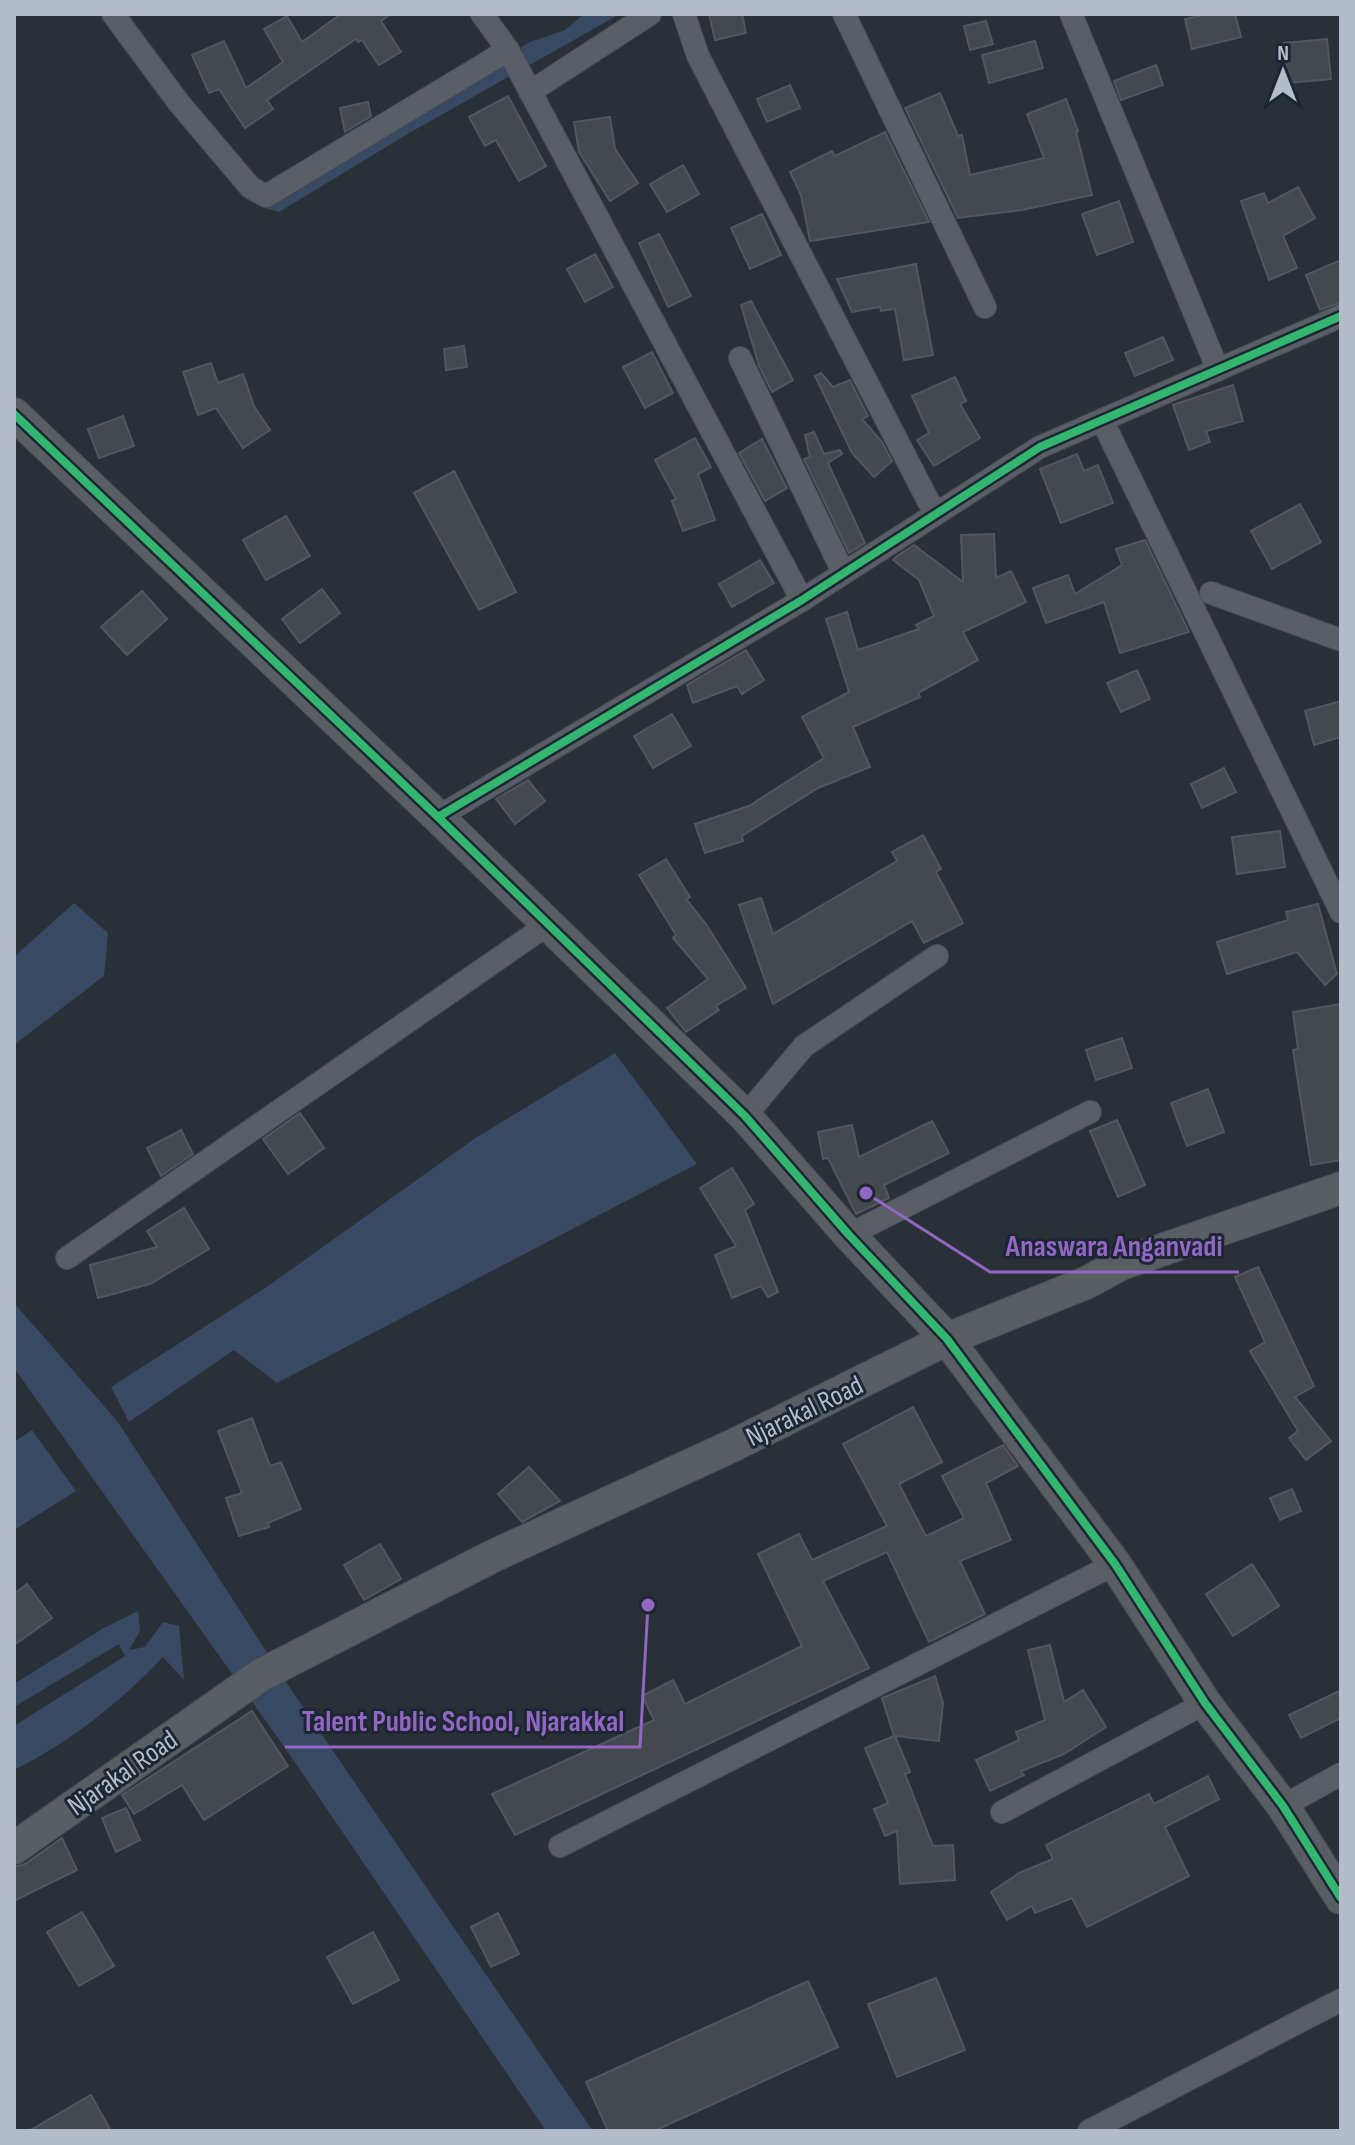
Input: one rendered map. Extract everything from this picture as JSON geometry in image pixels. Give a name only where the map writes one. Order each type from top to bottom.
[{"type":"street","points":[[113,14],[179,103],[250,187],[266,196],[508,50]]},
{"type":"street","points":[[482,14],[508,50],[802,600]]},
{"type":"street","points":[[526,84],[650,14]]},
{"type":"street","points":[[684,14],[698,56],[935,514]]},
{"type":"street","points":[[844,14],[985,307]]},
{"type":"street","points":[[1071,14],[1218,370]]},
{"type":"street","points":[[438,817],[802,600],[1040,447],[1341,316]]},
{"type":"street","points":[[740,358],[843,572]]},
{"type":"street","points":[[14,414],[438,817],[745,1116],[849,1235],[947,1339],[1115,1564],[1205,1703],[1283,1806],[1341,1898]]},
{"type":"street","points":[[1102,420],[1341,912]]},
{"type":"street","points":[[1211,593],[1341,640]]},
{"type":"street","points":[[67,1258],[547,925]]},
{"type":"street","points":[[745,1116],[804,1046],[937,956]]},
{"type":"street","points":[[849,1235],[1090,1112]]},
{"type":"street","name":"Njarakal Road","points":[[14,1848],[261,1675],[493,1556],[734,1445],[947,1339],[1086,1283],[1121,1264],[1341,1188]]},
{"type":"street","points":[[560,1846],[1115,1564]]},
{"type":"street","points":[[1002,1812],[1205,1703]]},
{"type":"street","points":[[1283,1806],[1341,1774]]},
{"type":"street","points":[[1089,2131],[1341,2000]]},
{"type":"water","points":[[584,14],[620,14],[411,132],[279,212],[262,207],[530,42],[565,30]]},
{"type":"water","points":[[74,903],[108,933],[104,976],[14,1045],[14,957]]},
{"type":"water","points":[[615,1053],[697,1164],[277,1383],[234,1350],[129,1422],[111,1387],[268,1286],[474,1139]]},
{"type":"water","points":[[14,1303],[118,1422],[288,1685],[593,2131],[546,2131],[290,1755],[14,1368]]},
{"type":"water","points":[[32,1430],[76,1491],[14,1530],[14,1442]]},
{"type":"water","points":[[138,1611],[140,1631],[129,1650],[145,1647],[163,1622],[179,1626],[184,1680],[163,1657],[94,1720],[14,1770],[14,1726],[125,1656],[119,1644],[14,1707],[14,1684],[102,1629]]},
{"type":"building","points":[[341,14],[391,14],[381,21],[401,52],[379,65],[362,40],[358,42],[356,39],[267,100],[273,109],[245,128],[219,89],[209,93],[192,55],[224,41],[246,88],[283,62],[264,29],[287,16],[302,42]]},
{"type":"building","points":[[709,14],[742,14],[746,33],[715,40]]},
{"type":"building","points":[[1209,14],[1235,14],[1241,37],[1192,49],[1185,19]]},
{"type":"building","points":[[986,21],[993,44],[970,50],[964,26]]},
{"type":"building","points":[[1327,39],[1331,79],[1288,83],[1284,43]]},
{"type":"building","points":[[1035,41],[1043,68],[989,83],[982,55]]},
{"type":"building","points":[[1156,65],[1163,85],[1121,100],[1114,81]]},
{"type":"building","points":[[790,85],[800,108],[767,122],[757,99]]},
{"type":"building","points":[[940,93],[958,136],[962,135],[970,175],[1044,158],[1027,114],[1066,99],[1078,131],[1092,195],[1022,210],[958,218],[905,108]]},
{"type":"building","points":[[508,96],[546,166],[519,181],[496,140],[485,146],[469,117]]},
{"type":"building","points":[[368,102],[371,116],[345,132],[340,108]]},
{"type":"building","points":[[610,117],[615,149],[638,183],[610,201],[579,152],[574,122]]},
{"type":"building","points":[[885,132],[929,222],[810,241],[801,195],[790,172],[832,151],[835,156]]},
{"type":"building","points":[[683,165],[699,194],[667,212],[650,184]]},
{"type":"building","points":[[1298,187],[1315,218],[1283,236],[1297,268],[1269,280],[1241,201],[1264,193],[1268,203]]},
{"type":"building","points":[[1119,201],[1133,242],[1097,255],[1082,214]]},
{"type":"building","points":[[762,214],[781,255],[750,269],[731,228]]},
{"type":"building","points":[[659,234],[691,296],[668,307],[639,243]]},
{"type":"building","points":[[595,254],[613,287],[585,302],[567,269]]},
{"type":"building","points":[[1341,260],[1341,302],[1320,310],[1306,275]]},
{"type":"building","points":[[916,264],[933,355],[904,360],[895,309],[881,311],[880,307],[852,312],[837,279]]},
{"type":"building","points":[[751,301],[793,380],[772,392],[759,366],[741,305]]},
{"type":"building","points":[[1163,337],[1173,360],[1135,376],[1125,353]]},
{"type":"building","points":[[464,346],[467,367],[446,370],[444,349]]},
{"type":"building","points":[[652,352],[673,393],[645,408],[623,367]]},
{"type":"building","points":[[211,363],[218,383],[243,374],[254,406],[270,430],[243,448],[216,408],[198,415],[183,372]]},
{"type":"building","points":[[821,373],[833,387],[850,380],[868,416],[862,419],[882,442],[892,461],[874,477],[852,453],[815,376]]},
{"type":"building","points":[[955,377],[966,401],[960,404],[980,438],[934,466],[917,440],[929,433],[912,396]]},
{"type":"building","points":[[1233,385],[1243,421],[1206,431],[1210,442],[1189,450],[1173,405]]},
{"type":"building","points":[[123,416],[134,446],[99,458],[88,429]]},
{"type":"building","points":[[814,432],[824,454],[840,450],[842,454],[828,463],[865,543],[849,553],[804,459],[810,457],[805,435]]},
{"type":"building","points":[[695,438],[711,467],[698,474],[715,520],[683,531],[672,501],[676,499],[655,460]]},
{"type":"building","points":[[762,439],[787,488],[765,501],[739,453]]},
{"type":"building","points":[[1077,454],[1084,471],[1098,465],[1113,503],[1061,523],[1040,469]]},
{"type":"building","points":[[454,471],[516,592],[479,610],[414,493]]},
{"type":"building","points":[[1300,504],[1321,542],[1272,569],[1251,531]]},
{"type":"building","points":[[286,516],[310,556],[266,580],[243,540]]},
{"type":"building","points":[[994,534],[996,578],[1011,571],[1026,602],[963,632],[978,660],[918,693],[920,697],[853,727],[870,767],[818,788],[742,836],[743,841],[705,853],[695,824],[749,806],[824,758],[802,717],[849,692],[826,619],[847,612],[858,650],[919,629],[916,625],[934,616],[919,580],[893,560],[914,545],[963,582],[961,535]]},
{"type":"building","points":[[1145,540],[1189,632],[1120,653],[1104,602],[1046,623],[1033,588],[1068,575],[1075,594],[1122,565],[1116,549]]},
{"type":"building","points":[[760,560],[774,583],[732,607],[719,584]]},
{"type":"building","points":[[322,589],[340,613],[300,643],[282,619]]},
{"type":"building","points":[[142,591],[167,619],[127,655],[101,627]]},
{"type":"building","points":[[746,650],[764,680],[742,694],[737,686],[693,703],[687,685]]},
{"type":"building","points":[[1137,670],[1150,699],[1121,712],[1107,683]]},
{"type":"building","points":[[1341,701],[1341,737],[1314,745],[1305,711]]},
{"type":"building","points":[[672,714],[691,746],[653,768],[634,736]]},
{"type":"building","points":[[1224,768],[1236,792],[1202,808],[1191,784]]},
{"type":"building","points":[[528,780],[545,801],[515,824],[496,799]]},
{"type":"building","points":[[1280,831],[1285,867],[1237,874],[1232,837]]},
{"type":"building","points":[[923,835],[941,869],[936,872],[963,923],[924,943],[912,921],[773,1004],[739,905],[761,898],[773,934],[897,861],[892,852]]},
{"type":"building","points":[[666,859],[690,897],[686,899],[706,924],[746,988],[716,1006],[719,1010],[686,1032],[667,1008],[708,979],[673,938],[676,935],[639,875]]},
{"type":"building","points":[[1318,904],[1337,974],[1325,985],[1297,952],[1227,974],[1217,942],[1288,920],[1286,912]]},
{"type":"building","points":[[1341,1004],[1341,1160],[1311,1165],[1293,1050],[1298,1049],[1293,1012]]},
{"type":"building","points":[[1122,1038],[1132,1068],[1096,1080],[1086,1050]]},
{"type":"building","points":[[1208,1089],[1224,1132],[1187,1146],[1171,1103]]},
{"type":"building","points":[[300,1113],[324,1148],[288,1174],[263,1139]]},
{"type":"building","points":[[1117,1120],[1145,1185],[1118,1197],[1090,1131]]},
{"type":"building","points":[[932,1121],[949,1153],[884,1185],[889,1198],[856,1214],[828,1158],[823,1159],[818,1132],[852,1125],[859,1157]]},
{"type":"building","points":[[181,1130],[193,1154],[161,1176],[147,1148]]},
{"type":"building","points":[[732,1168],[754,1204],[745,1210],[778,1292],[768,1297],[761,1286],[732,1298],[715,1255],[736,1246],[700,1188]]},
{"type":"building","points":[[184,1208],[209,1249],[150,1284],[98,1298],[90,1265],[157,1247],[147,1231]]},
{"type":"building","points":[[1258,1267],[1314,1386],[1295,1397],[1331,1441],[1306,1460],[1289,1438],[1298,1431],[1250,1351],[1265,1342],[1235,1277]]},
{"type":"building","points":[[913,1407],[942,1462],[899,1484],[926,1536],[964,1518],[942,1476],[1003,1445],[1018,1466],[986,1483],[1011,1540],[960,1561],[985,1614],[929,1642],[887,1552],[823,1581],[869,1668],[515,1835],[492,1794],[654,1720],[642,1696],[673,1680],[685,1704],[802,1646],[758,1554],[799,1534],[812,1560],[887,1526],[843,1444]]},
{"type":"building","points":[[252,1418],[270,1466],[281,1462],[301,1509],[268,1523],[269,1527],[239,1536],[226,1498],[242,1493],[218,1431]]},
{"type":"building","points":[[529,1467],[560,1501],[522,1522],[498,1494]]},
{"type":"building","points":[[1292,1489],[1301,1511],[1280,1520],[1270,1498]]},
{"type":"building","points":[[380,1544],[401,1579],[364,1600],[344,1565]]},
{"type":"building","points":[[1252,1564],[1279,1606],[1233,1636],[1206,1594]]},
{"type":"building","points":[[27,1584],[52,1618],[14,1645],[14,1594]]},
{"type":"building","points":[[1050,1645],[1064,1702],[1083,1690],[1106,1727],[1064,1754],[1021,1771],[1024,1775],[990,1791],[976,1760],[1019,1740],[1016,1732],[1045,1720],[1028,1650]]},
{"type":"building","points":[[935,1676],[943,1703],[939,1741],[895,1736],[910,1772],[905,1774],[933,1846],[953,1845],[955,1880],[900,1884],[897,1831],[885,1836],[874,1809],[888,1803],[865,1748],[894,1736],[882,1698]]},
{"type":"building","points":[[1341,1690],[1341,1718],[1301,1738],[1289,1715]]},
{"type":"building","points":[[252,1711],[288,1766],[204,1820],[182,1785],[134,1814],[122,1795]]},
{"type":"building","points":[[1208,1776],[1219,1799],[1165,1827],[1189,1876],[1087,1927],[1072,1898],[1035,1913],[1032,1906],[1007,1920],[991,1892],[1019,1873],[1053,1859],[1046,1845],[1149,1794],[1154,1804]]},
{"type":"building","points":[[126,1808],[140,1840],[116,1852],[102,1818]]},
{"type":"building","points":[[62,1838],[77,1870],[14,1901],[14,1867],[25,1864]]},
{"type":"building","points":[[82,1912],[114,1966],[79,1986],[47,1932]]},
{"type":"building","points":[[498,1913],[519,1954],[491,1967],[471,1927]]},
{"type":"building","points":[[373,1932],[399,1980],[353,2004],[327,1957]]},
{"type":"building","points":[[936,1978],[965,2050],[897,2077],[868,2004]]},
{"type":"building","points":[[808,1981],[838,2047],[654,2131],[608,2131],[586,2082]]},
{"type":"building","points":[[91,2095],[111,2131],[29,2131]]},
{"type":"cycle path","points":[[438,817],[802,600],[1040,447],[1341,316]]},
{"type":"cycle path","points":[[14,414],[438,817],[745,1116],[849,1235],[947,1339],[1115,1564],[1205,1703],[1283,1806],[1341,1898]]},
{"type":"place","name":"Anaswara Anganvadi","points":[[866,1193]]},
{"type":"place","name":"Talent Public School, Njarakkal","points":[[648,1605]]}]
